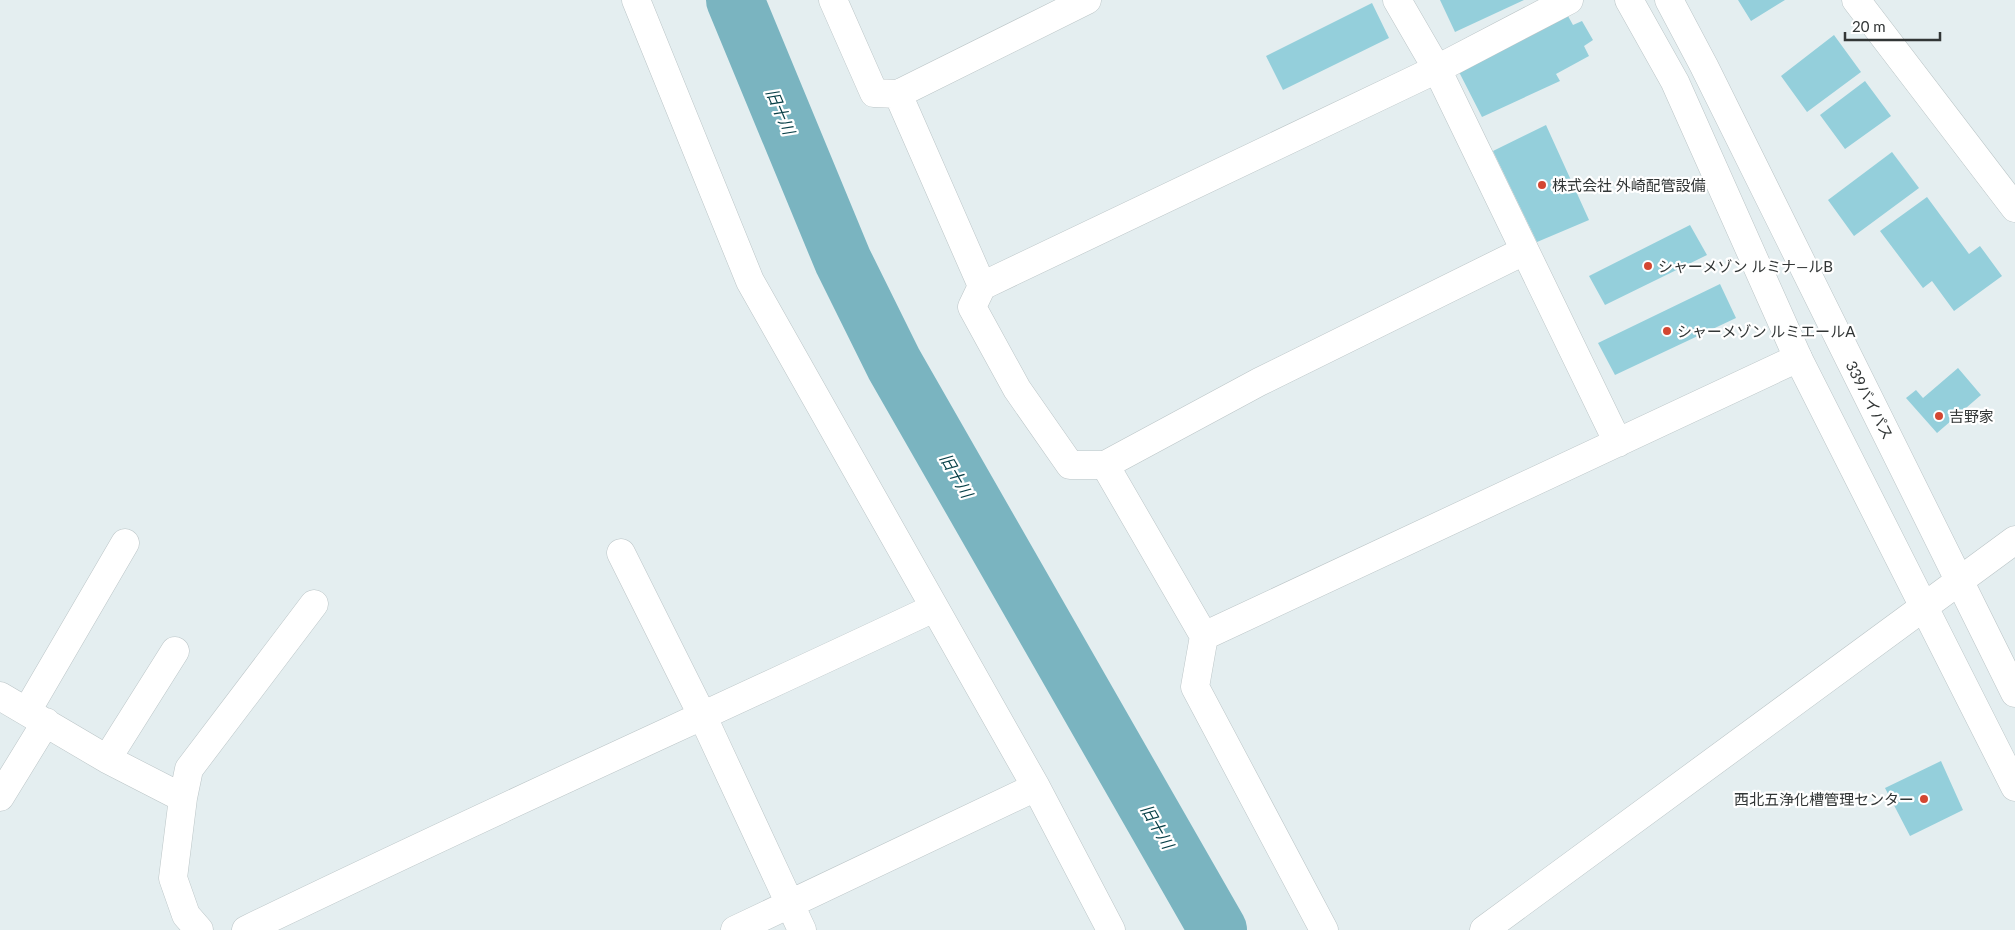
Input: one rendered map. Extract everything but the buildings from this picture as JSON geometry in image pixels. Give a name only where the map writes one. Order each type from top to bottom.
[{"type":"street","points":[[636,0],[750,281],[1036,787],[1111,930]]},
{"type":"street","points":[[833,0],[874,93],[898,94],[1087,0]]},
{"type":"street","points":[[1397,0],[1437,69],[1618,443]]},
{"type":"street","points":[[1524,251],[1259,382],[1105,464],[1070,465],[1017,389],[972,307],[982,286],[1437,69],[1569,0]]},
{"type":"street","points":[[1629,0],[1675,82],[1798,358],[1926,607],[2015,787]]},
{"type":"street","name":"339バイパス","points":[[1669,0],[1704,66],[2015,693]]},
{"type":"street","points":[[1856,0],[2015,208]]},
{"type":"street","points":[[898,94],[982,286]]},
{"type":"street","points":[[1204,636],[1798,358]]},
{"type":"street","points":[[1105,464],[1204,636],[1195,686],[1324,930]]},
{"type":"street","points":[[1484,930],[2015,540]]},
{"type":"street","points":[[0,797],[37,716],[124,543]]},
{"type":"street","points":[[621,553],[703,717],[802,930]]},
{"type":"street","points":[[199,930],[186,915],[173,878],[183,798],[189,769],[314,604]]},
{"type":"street","points":[[246,930],[376,867],[703,717],[934,608]]},
{"type":"street","points":[[107,759],[175,651]]},
{"type":"street","points":[[0,696],[37,716],[107,759],[183,798]]},
{"type":"street","points":[[735,930],[1036,787]]},
{"type":"waterway","name":"旧十川","points":[[735,0],[843,261],[894,364],[1218,930]]},
{"type":"place","name":"株式会社 外崎配管設備","points":[[1542,185]]},
{"type":"place","name":"シャーメゾン ルミナ―ルB","points":[[1648,266]]},
{"type":"place","name":"シャーメゾン ルミエールA","points":[[1667,331]]},
{"type":"place","name":"吉野家","points":[[1939,416]]},
{"type":"place","name":"西北五浄化槽管理センター","points":[[1924,799]]}]
